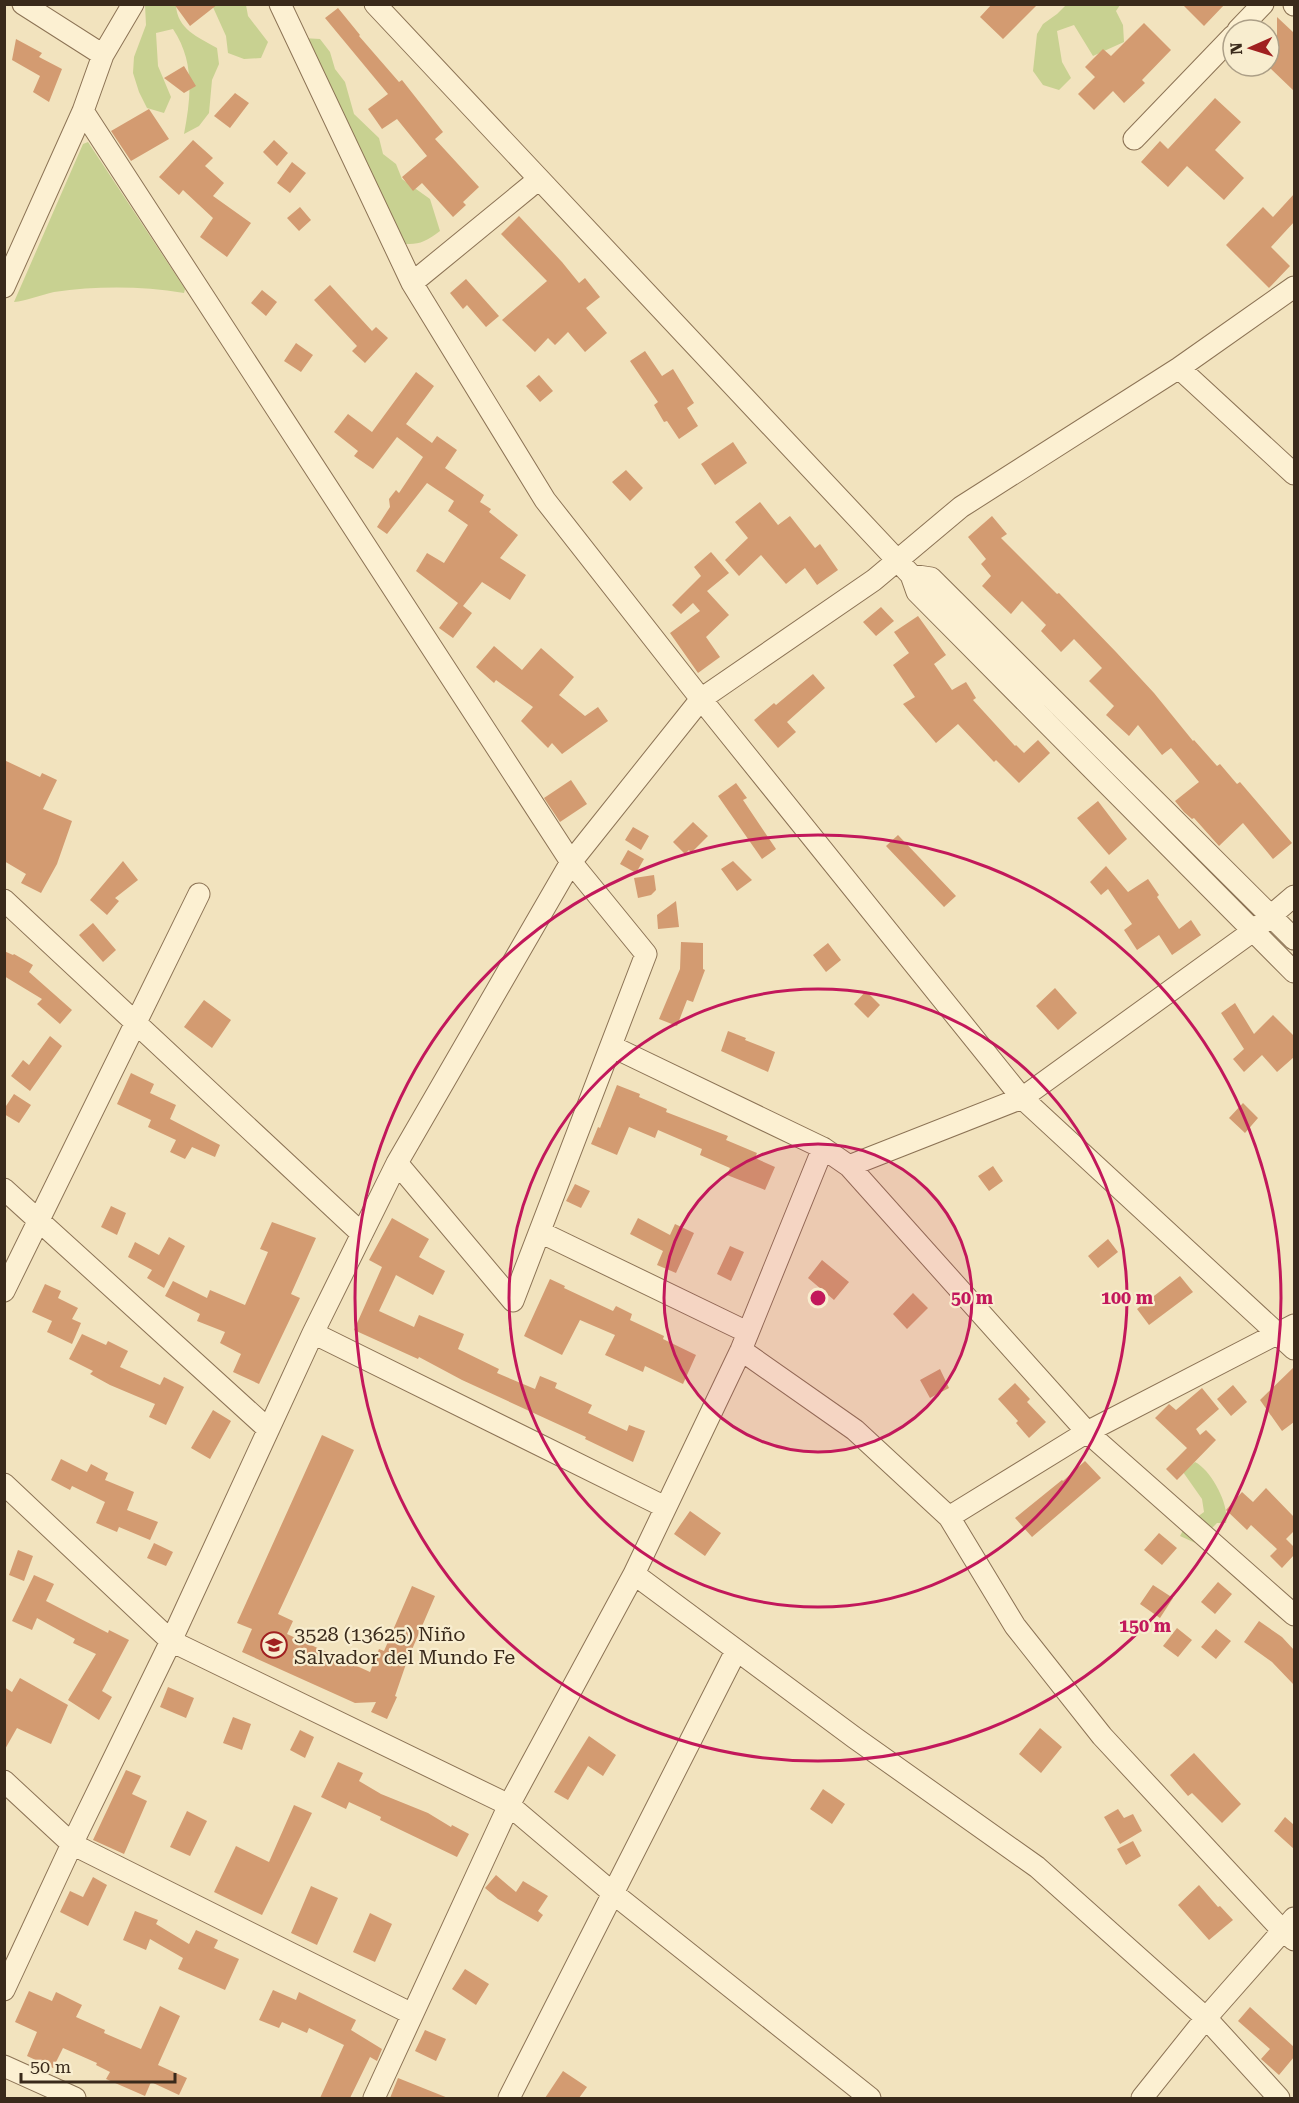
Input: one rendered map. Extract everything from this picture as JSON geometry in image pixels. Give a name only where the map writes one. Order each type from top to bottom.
[{"type":"street","points":[[23,4],[103,55]]},
{"type":"street","points":[[4,287],[83,111],[103,55],[134,4]]},
{"type":"street","points":[[280,4],[412,283],[545,500],[701,699],[1022,1098],[1286,1330],[1294,1349]]},
{"type":"street","points":[[375,4],[904,568],[917,592],[1294,972]]},
{"type":"street","points":[[1250,18],[1263,4]]},
{"type":"street","points":[[1134,139],[1221,48]]},
{"type":"street","points":[[83,111],[571,862],[646,954],[513,1301],[397,1163]]},
{"type":"street","points":[[412,283],[539,179]]},
{"type":"street","points":[[4,1990],[171,1641],[313,1333],[397,1163],[571,862],[701,699],[874,580],[904,568],[961,507],[1179,368],[1294,287]]},
{"type":"street","points":[[1179,368],[1294,474]]},
{"type":"street","points":[[904,568],[931,578],[1294,939]]},
{"type":"street","points":[[4,1291],[199,894]]},
{"type":"street","points":[[849,1166],[1022,1098],[1253,931],[1294,896]]},
{"type":"street","points":[[4,900],[362,1234]]},
{"type":"street","points":[[611,1046],[823,1148],[849,1166],[1087,1432],[1294,1615]]},
{"type":"street","points":[[374,2098],[509,1805],[634,1574],[744,1341],[823,1148]]},
{"type":"street","points":[[4,1189],[268,1429]]},
{"type":"street","points":[[540,1232],[744,1341],[855,1430],[949,1517],[1015,1626],[1102,1736],[1290,1929],[1206,2018],[1142,2098]]},
{"type":"street","points":[[949,1517],[1087,1432],[1286,1330]]},
{"type":"street","points":[[313,1333],[665,1507]]},
{"type":"street","points":[[4,1484],[171,1641],[509,1805],[614,1894],[870,2098]]},
{"type":"street","points":[[634,1574],[855,1738],[1036,1867],[1206,2018],[1279,2098]]},
{"type":"street","points":[[510,2098],[736,1651]]},
{"type":"street","points":[[4,1781],[72,1844],[412,2014]]},
{"type":"street","points":[[4,2066],[75,2098]]},
{"type":"green space","points":[[145,5],[176,5],[177,13],[184,26],[217,48],[219,64],[212,80],[209,113],[199,126],[184,134],[189,93],[188,67],[180,41],[173,29],[156,33],[158,66],[171,97],[164,113],[147,108],[133,73],[134,57],[146,25]]},
{"type":"green space","points":[[212,5],[246,5],[248,16],[268,42],[261,58],[244,59],[228,53],[226,36]]},
{"type":"green space","points":[[1066,5],[1120,5],[1116,11],[1123,25],[1124,42],[1093,56],[1074,25],[1057,31],[1062,62],[1071,78],[1059,90],[1043,85],[1033,71],[1037,34],[1043,24]]},
{"type":"green space","points":[[303,38],[320,39],[330,52],[335,69],[345,82],[354,114],[379,138],[383,154],[396,164],[402,179],[430,199],[440,231],[434,236],[418,243],[392,242]]},
{"type":"green space","points":[[88,142],[185,289],[184,293],[135,288],[86,289],[54,292],[14,302],[83,144]]},
{"type":"green space","points":[[1195,1462],[1213,1480],[1225,1507],[1226,1523],[1217,1523],[1211,1529],[1213,1551],[1180,1536],[1186,1525],[1204,1512],[1202,1499],[1183,1472]]},
{"type":"building","points":[[174,4],[218,4],[190,26]]},
{"type":"building","points":[[992,4],[1038,4],[1003,39],[980,17]]},
{"type":"building","points":[[1182,4],[1225,4],[1204,26]]},
{"type":"building","points":[[338,8],[399,82],[402,80],[443,132],[435,139],[479,187],[463,202],[466,205],[453,217],[422,183],[413,191],[402,177],[427,156],[397,119],[382,129],[368,109],[388,94],[325,18]]},
{"type":"building","points":[[1281,21],[1294,33],[1294,91],[1280,78]]},
{"type":"building","points":[[1144,23],[1171,50],[1142,80],[1145,83],[1124,103],[1113,91],[1094,110],[1078,94],[1095,77],[1085,67],[1103,49],[1111,56]]},
{"type":"building","points":[[16,39],[42,53],[39,57],[62,69],[49,102],[33,92],[40,76],[12,60]]},
{"type":"building","points":[[184,66],[196,86],[184,93],[164,78]]},
{"type":"building","points":[[235,93],[249,103],[230,128],[214,116]]},
{"type":"building","points":[[1215,98],[1241,122],[1215,150],[1244,178],[1224,200],[1187,166],[1168,187],[1141,162],[1160,141],[1168,149]]},
{"type":"building","points":[[149,109],[169,139],[131,161],[111,131]]},
{"type":"building","points":[[193,140],[213,158],[205,166],[224,183],[213,196],[251,223],[227,257],[200,237],[213,218],[183,190],[179,195],[159,177]]},
{"type":"building","points":[[274,140],[288,153],[277,166],[263,152]]},
{"type":"building","points":[[292,162],[306,173],[290,193],[277,183]]},
{"type":"building","points":[[1294,194],[1294,222],[1271,247],[1290,266],[1269,288],[1226,245],[1263,207],[1273,217]]},
{"type":"building","points":[[300,207],[311,220],[299,231],[287,218]]},
{"type":"building","points":[[519,216],[579,283],[585,278],[600,297],[586,308],[607,333],[585,352],[568,332],[555,345],[548,338],[535,352],[502,320],[547,281],[501,234]]},
{"type":"building","points":[[466,279],[499,316],[486,327],[467,305],[463,309],[450,293]]},
{"type":"building","points":[[330,285],[372,331],[376,327],[388,338],[365,363],[352,351],[357,346],[314,300]]},
{"type":"building","points":[[262,290],[277,302],[266,316],[251,303]]},
{"type":"building","points":[[296,343],[313,355],[301,372],[284,361]]},
{"type":"building","points":[[645,351],[662,376],[673,369],[694,403],[687,408],[698,426],[679,439],[667,421],[664,422],[654,405],[658,402],[630,361]]},
{"type":"building","points":[[416,372],[434,386],[406,424],[432,443],[437,436],[457,450],[445,468],[484,495],[480,502],[491,509],[489,512],[518,535],[500,558],[526,575],[510,600],[482,582],[463,606],[472,613],[453,638],[439,628],[458,603],[416,571],[427,553],[444,563],[468,525],[448,511],[454,501],[427,483],[387,534],[377,527],[390,507],[389,499],[396,490],[399,493],[423,457],[397,437],[373,469],[354,456],[358,451],[334,432],[348,414],[372,432]]},
{"type":"building","points":[[539,375],[553,391],[540,402],[526,386]]},
{"type":"building","points":[[733,442],[747,463],[715,485],[701,464]]},
{"type":"building","points":[[626,470],[643,488],[630,501],[612,482]]},
{"type":"building","points":[[760,502],[778,525],[790,516],[815,548],[820,544],[838,570],[817,585],[805,568],[786,584],[761,555],[739,576],[725,560],[748,538],[735,522]]},
{"type":"building","points":[[992,516],[1007,534],[1001,538],[1116,652],[1154,693],[1193,741],[1217,766],[1220,764],[1237,784],[1240,782],[1292,843],[1273,859],[1243,823],[1219,846],[1194,818],[1192,819],[1184,812],[1175,801],[1199,782],[1171,748],[1162,755],[1138,725],[1129,736],[1106,715],[1114,706],[1089,681],[1102,668],[1074,639],[1061,652],[1041,631],[1046,625],[1022,601],[1011,614],[982,586],[991,576],[981,564],[986,559],[968,537]]},
{"type":"building","points":[[711,552],[729,573],[707,591],[729,615],[706,637],[720,657],[698,673],[670,633],[700,611],[693,603],[681,614],[672,605],[701,576],[694,567]]},
{"type":"building","points":[[881,607],[894,621],[876,636],[863,622]]},
{"type":"building","points":[[918,616],[946,655],[934,664],[952,690],[966,682],[976,698],[973,700],[1015,746],[1024,753],[1038,740],[1050,753],[1019,783],[996,760],[994,762],[958,724],[936,743],[903,704],[915,697],[893,665],[909,653],[894,632]]},
{"type":"building","points":[[494,646],[522,670],[541,648],[574,677],[559,695],[585,716],[598,707],[608,721],[562,754],[552,743],[548,748],[521,721],[533,707],[496,680],[494,683],[476,667]]},
{"type":"building","points":[[813,674],[825,688],[787,722],[796,732],[778,748],[754,720]]},
{"type":"building","points":[[4,760],[40,777],[42,773],[57,780],[43,809],[72,821],[57,864],[41,893],[21,883],[26,874],[4,861]]},
{"type":"building","points":[[571,780],[587,804],[560,822],[544,798]]},
{"type":"building","points":[[736,783],[747,798],[743,800],[776,849],[762,859],[718,796]]},
{"type":"building","points":[[1098,801],[1127,839],[1109,855],[1077,818]]},
{"type":"building","points":[[693,822],[708,836],[691,853],[689,850],[685,854],[673,842]]},
{"type":"building","points":[[633,827],[649,836],[641,850],[625,840]]},
{"type":"building","points":[[898,835],[956,896],[944,907],[886,846]]},
{"type":"building","points":[[628,850],[644,859],[636,873],[620,864]]},
{"type":"building","points":[[123,861],[138,880],[115,898],[119,901],[107,915],[90,900]]},
{"type":"building","points":[[733,861],[752,880],[737,891],[721,869]]},
{"type":"building","points":[[1106,866],[1128,892],[1148,879],[1159,895],[1157,897],[1179,929],[1191,920],[1201,935],[1172,955],[1159,935],[1137,950],[1124,930],[1132,924],[1108,889],[1101,895],[1090,882]]},
{"type":"building","points":[[654,875],[656,890],[651,895],[638,898],[634,878]]},
{"type":"building","points":[[676,901],[679,927],[658,929],[657,915]]},
{"type":"building","points":[[93,923],[116,950],[103,962],[79,935]]},
{"type":"building","points":[[681,942],[703,943],[703,969],[705,970],[693,1002],[687,1000],[677,1026],[659,1019],[680,969]]},
{"type":"building","points":[[828,943],[841,960],[826,972],[813,955]]},
{"type":"building","points":[[4,951],[33,965],[29,972],[72,1010],[60,1024],[37,1004],[42,999],[4,976]]},
{"type":"building","points":[[1055,988],[1077,1013],[1058,1030],[1036,1006]]},
{"type":"building","points":[[866,991],[880,1005],[868,1018],[854,1004]]},
{"type":"building","points":[[204,1000],[231,1020],[212,1048],[184,1027]]},
{"type":"building","points":[[1235,1003],[1254,1034],[1273,1015],[1294,1036],[1294,1057],[1277,1072],[1262,1055],[1244,1072],[1233,1059],[1244,1049],[1221,1013]]},
{"type":"building","points":[[728,1031],[775,1052],[768,1072],[721,1051]]},
{"type":"building","points":[[50,1036],[62,1046],[30,1091],[11,1076],[23,1060],[29,1065]]},
{"type":"building","points":[[131,1073],[154,1084],[150,1093],[176,1105],[170,1119],[220,1145],[215,1157],[192,1147],[185,1159],[170,1152],[176,1140],[148,1127],[151,1120],[117,1104]]},
{"type":"building","points":[[617,1085],[640,1094],[639,1097],[667,1109],[666,1112],[728,1136],[726,1140],[757,1153],[755,1158],[775,1167],[765,1190],[727,1175],[730,1168],[700,1155],[702,1149],[658,1130],[655,1138],[629,1127],[617,1155],[591,1144]]},
{"type":"building","points":[[14,1094],[31,1105],[19,1123],[4,1114],[4,1109]]},
{"type":"building","points":[[1243,1103],[1258,1118],[1245,1133],[1229,1118]]},
{"type":"building","points":[[993,1166],[1003,1181],[989,1191],[978,1176]]},
{"type":"building","points":[[575,1184],[590,1191],[581,1208],[566,1201]]},
{"type":"building","points":[[111,1206],[126,1213],[117,1235],[101,1227]]},
{"type":"building","points":[[392,1218],[429,1239],[419,1257],[445,1271],[433,1295],[396,1275],[379,1311],[414,1327],[419,1315],[464,1334],[458,1349],[499,1369],[497,1373],[535,1389],[540,1376],[557,1383],[555,1388],[592,1405],[588,1413],[627,1431],[629,1425],[645,1431],[633,1462],[419,1357],[418,1359],[354,1330],[382,1267],[369,1260]]},
{"type":"building","points":[[638,1218],[670,1235],[675,1224],[694,1233],[676,1273],[657,1265],[663,1251],[630,1234]]},
{"type":"building","points":[[272,1222],[316,1238],[291,1294],[300,1298],[259,1384],[233,1372],[241,1354],[220,1343],[225,1332],[197,1321],[200,1314],[165,1296],[173,1281],[207,1298],[210,1290],[245,1305],[268,1252],[260,1249]]},
{"type":"building","points":[[169,1237],[185,1246],[164,1288],[147,1278],[152,1270],[128,1257],[135,1242],[159,1255]]},
{"type":"building","points":[[1108,1239],[1118,1252],[1098,1268],[1088,1256]]},
{"type":"building","points":[[730,1246],[744,1252],[731,1281],[717,1274]]},
{"type":"building","points":[[822,1260],[849,1282],[834,1300],[808,1278]]},
{"type":"building","points":[[1180,1276],[1193,1292],[1149,1325],[1137,1309]]},
{"type":"building","points":[[550,1279],[613,1311],[616,1306],[632,1314],[630,1320],[696,1355],[683,1384],[645,1366],[643,1372],[605,1355],[615,1335],[580,1320],[562,1355],[524,1336]]},
{"type":"building","points":[[45,1284],[61,1291],[58,1298],[78,1308],[72,1319],[81,1323],[72,1344],[47,1332],[52,1321],[32,1312]]},
{"type":"building","points":[[913,1293],[928,1308],[907,1329],[893,1314]]},
{"type":"building","points":[[82,1334],[106,1345],[108,1341],[128,1351],[120,1367],[160,1385],[164,1377],[184,1387],[166,1425],[149,1417],[155,1404],[110,1385],[90,1374],[93,1371],[69,1359]]},
{"type":"building","points":[[1294,1367],[1294,1422],[1282,1431],[1260,1400]]},
{"type":"building","points":[[940,1369],[949,1388],[930,1398],[920,1380]]},
{"type":"building","points":[[1015,1383],[1030,1399],[1027,1402],[1046,1422],[1029,1438],[1016,1423],[1018,1421],[998,1399]]},
{"type":"building","points":[[1233,1385],[1247,1402],[1231,1416],[1217,1399]]},
{"type":"building","points":[[1202,1388],[1219,1409],[1196,1429],[1200,1435],[1206,1430],[1216,1440],[1177,1480],[1166,1469],[1187,1448],[1155,1418],[1169,1404],[1176,1410]]},
{"type":"building","points":[[213,1410],[231,1421],[210,1459],[191,1448]]},
{"type":"building","points":[[322,1435],[354,1450],[278,1614],[293,1621],[287,1634],[370,1672],[379,1649],[384,1651],[412,1586],[435,1596],[407,1661],[395,1696],[397,1697],[387,1719],[371,1712],[376,1702],[355,1703],[242,1652],[252,1629],[237,1623]]},
{"type":"building","points":[[61,1459],[87,1472],[91,1464],[108,1473],[105,1480],[134,1492],[127,1510],[158,1522],[150,1540],[119,1527],[117,1532],[96,1523],[105,1502],[72,1486],[70,1490],[51,1480]]},
{"type":"building","points":[[1085,1461],[1101,1478],[1032,1537],[1015,1518]]},
{"type":"building","points":[[1266,1488],[1294,1517],[1294,1531],[1286,1539],[1294,1547],[1294,1555],[1282,1568],[1270,1556],[1277,1549],[1251,1525],[1247,1530],[1226,1510],[1242,1492],[1253,1502]]},
{"type":"building","points":[[690,1511],[721,1533],[705,1556],[674,1534]]},
{"type":"building","points":[[1159,1533],[1177,1548],[1162,1565],[1144,1550]]},
{"type":"building","points":[[154,1543],[173,1552],[166,1566],[147,1558]]},
{"type":"building","points":[[18,1550],[33,1556],[24,1581],[9,1575]]},
{"type":"building","points":[[34,1575],[54,1584],[46,1601],[108,1633],[109,1630],[129,1640],[102,1691],[112,1697],[99,1720],[68,1700],[96,1654],[73,1643],[75,1639],[37,1618],[32,1630],[12,1621]]},
{"type":"building","points":[[1218,1582],[1232,1594],[1215,1614],[1201,1602]]},
{"type":"building","points":[[1153,1585],[1173,1598],[1160,1618],[1140,1604]]},
{"type":"building","points":[[1259,1621],[1282,1637],[1294,1650],[1294,1685],[1272,1662],[1244,1642]]},
{"type":"building","points":[[1177,1628],[1192,1640],[1178,1657],[1163,1646]]},
{"type":"building","points":[[1216,1629],[1231,1641],[1216,1659],[1201,1647]]},
{"type":"building","points":[[20,1678],[68,1705],[51,1744],[17,1728],[4,1751],[4,1687],[12,1692]]},
{"type":"building","points":[[168,1687],[194,1698],[186,1718],[160,1707]]},
{"type":"building","points":[[233,1717],[251,1724],[242,1750],[223,1743]]},
{"type":"building","points":[[1040,1728],[1062,1747],[1041,1773],[1019,1754]]},
{"type":"building","points":[[300,1730],[314,1737],[305,1758],[290,1750]]},
{"type":"building","points":[[589,1736],[616,1755],[603,1776],[588,1766],[568,1800],[554,1792]]},
{"type":"building","points":[[1194,1753],[1241,1804],[1222,1823],[1192,1793],[1188,1796],[1170,1775]]},
{"type":"building","points":[[338,1762],[363,1773],[359,1781],[381,1794],[428,1813],[451,1827],[452,1825],[469,1834],[457,1857],[380,1820],[381,1817],[349,1802],[346,1809],[321,1797]]},
{"type":"building","points":[[126,1770],[141,1776],[132,1794],[147,1801],[124,1854],[93,1840]]},
{"type":"building","points":[[823,1789],[845,1804],[832,1824],[810,1809]]},
{"type":"building","points":[[294,1805],[312,1813],[262,1915],[214,1892],[236,1846],[269,1862]]},
{"type":"building","points":[[1118,1809],[1124,1818],[1133,1814],[1142,1831],[1120,1844],[1104,1817]]},
{"type":"building","points":[[187,1811],[207,1821],[190,1856],[170,1847]]},
{"type":"building","points":[[1285,1817],[1294,1825],[1294,1849],[1274,1831]]},
{"type":"building","points":[[1133,1841],[1141,1856],[1126,1865],[1117,1849]]},
{"type":"building","points":[[496,1875],[516,1892],[523,1881],[548,1896],[538,1911],[543,1915],[538,1922],[498,1899],[485,1888]]},
{"type":"building","points":[[93,1877],[107,1885],[88,1926],[60,1912],[70,1891],[83,1897]]},
{"type":"building","points":[[1199,1885],[1233,1920],[1209,1940],[1178,1905]]},
{"type":"building","points":[[311,1886],[338,1898],[317,1945],[291,1933]]},
{"type":"building","points":[[135,1911],[158,1920],[156,1924],[189,1944],[196,1930],[218,1940],[214,1948],[239,1959],[225,1990],[178,1969],[183,1958],[150,1939],[146,1950],[123,1940]]},
{"type":"building","points":[[370,1913],[392,1924],[375,1962],[353,1952]]},
{"type":"building","points":[[465,1969],[489,1984],[476,2005],[452,1989]]},
{"type":"building","points":[[273,1990],[296,2000],[299,1992],[356,2020],[351,2030],[382,2049],[377,2061],[370,2057],[350,2098],[320,2098],[344,2045],[309,2028],[307,2033],[282,2022],[279,2028],[259,2020]]},
{"type":"building","points":[[29,1991],[52,2001],[56,1992],[82,2005],[76,2017],[105,2030],[104,2033],[141,2049],[160,2006],[180,2016],[158,2065],[187,2078],[179,2095],[151,2082],[145,2096],[106,2079],[110,2072],[96,2065],[97,2063],[63,2048],[53,2068],[27,2056],[37,2032],[15,2022]]},
{"type":"building","points":[[1250,2007],[1294,2047],[1294,2057],[1279,2075],[1261,2059],[1270,2049],[1238,2021]]},
{"type":"building","points":[[425,2030],[446,2039],[436,2061],[415,2051]]},
{"type":"building","points":[[563,2071],[587,2087],[579,2098],[545,2098]]},
{"type":"building","points":[[398,2078],[448,2098],[390,2098]]},
{"type":"place","name":"3528 (13625) Niño Salvador del Mundo Fe","points":[[274,1645]]}]
